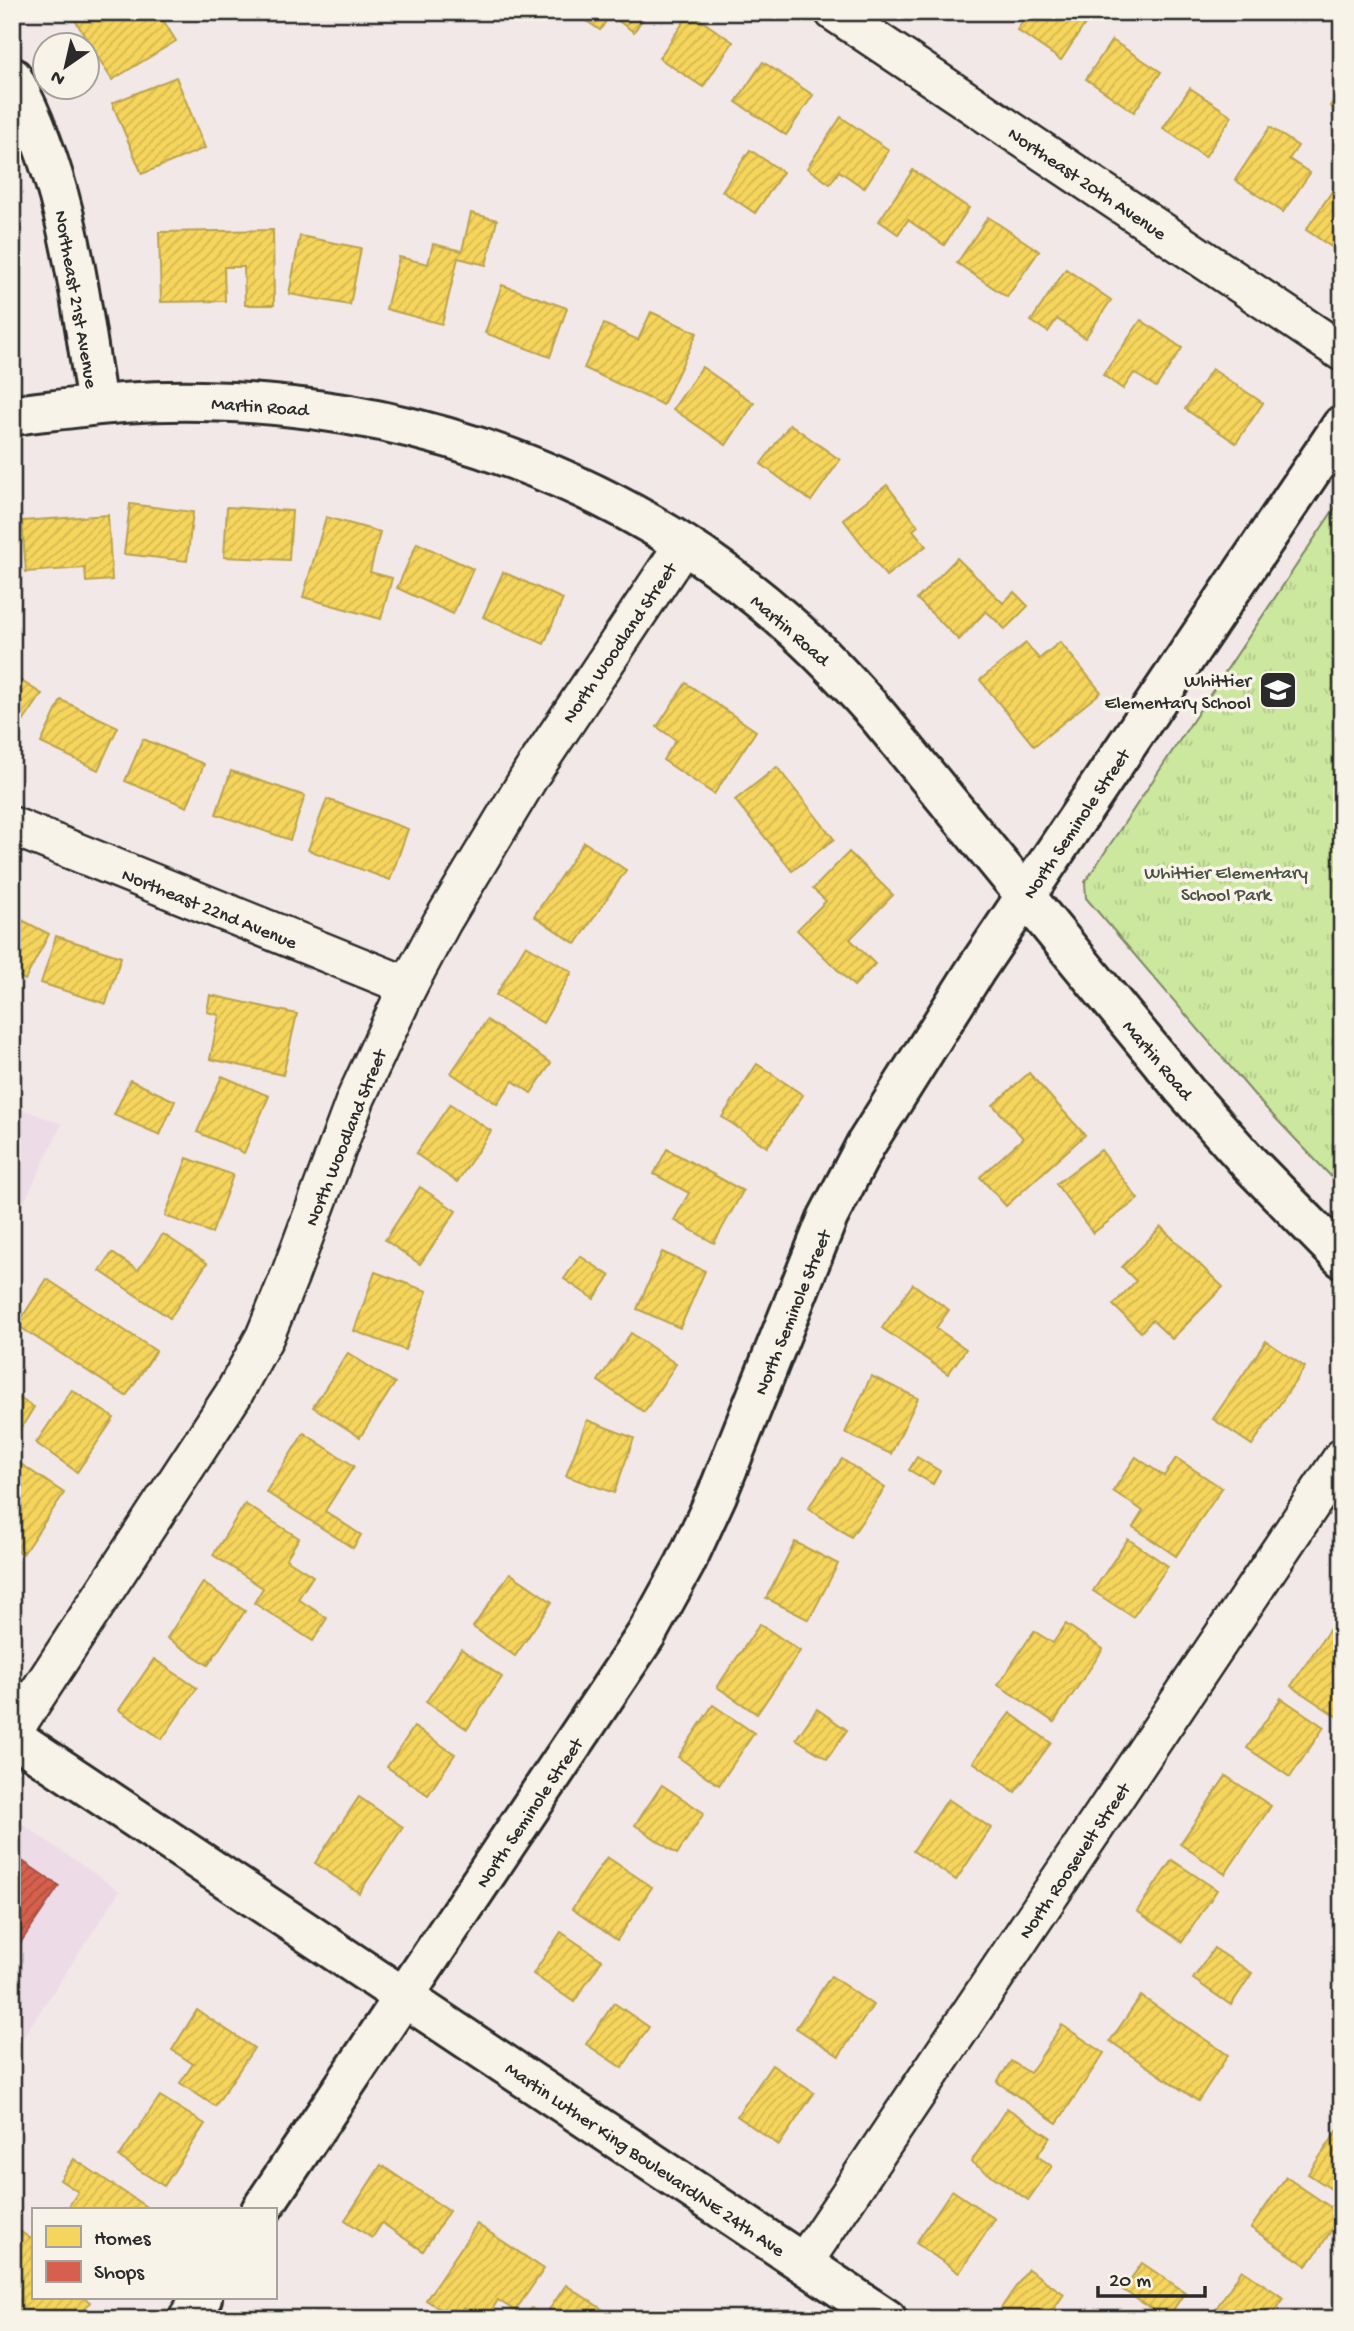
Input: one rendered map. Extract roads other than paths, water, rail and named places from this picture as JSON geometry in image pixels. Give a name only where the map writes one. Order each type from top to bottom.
[{"type":"street","name":"Northeast 20th Avenue","points":[[834,12],[1342,352]]},
{"type":"street","name":"Northeast 21st Avenue","points":[[12,77],[48,154],[68,232],[97,405]]},
{"type":"street","name":"Martin Road","points":[[12,416],[153,400],[257,402],[340,412],[417,428],[486,448],[560,478],[684,544],[785,621],[831,663],[878,716],[1185,1091],[1249,1163],[1342,1258]]},
{"type":"street","name":"North Seminole Street","points":[[262,2208],[646,1635],[685,1564],[717,1495],[808,1267],[866,1144],[1026,897],[1342,425]]},
{"type":"street","name":"North Woodland Street","points":[[12,1734],[233,1395],[265,1336],[356,1098],[408,986],[442,922],[510,808],[684,544]]},
{"type":"street","name":"Northeast 22nd Avenue","points":[[12,826],[408,986]]},
{"type":"street","name":"North Roosevelt Street","points":[[804,2262],[1342,1458]]},
{"type":"street","name":"Martin Luther King Boulevard/NE 24th Ave","points":[[12,1734],[887,2319]]},
{"type":"street","points":[[188,2319],[201,2300]]},
{"type":"place","name":"Whittier Elementary School","points":[[1278,690]]},
{"type":"park label","name":"Whittier Elementary School Park","points":[[1226,882]]}]
